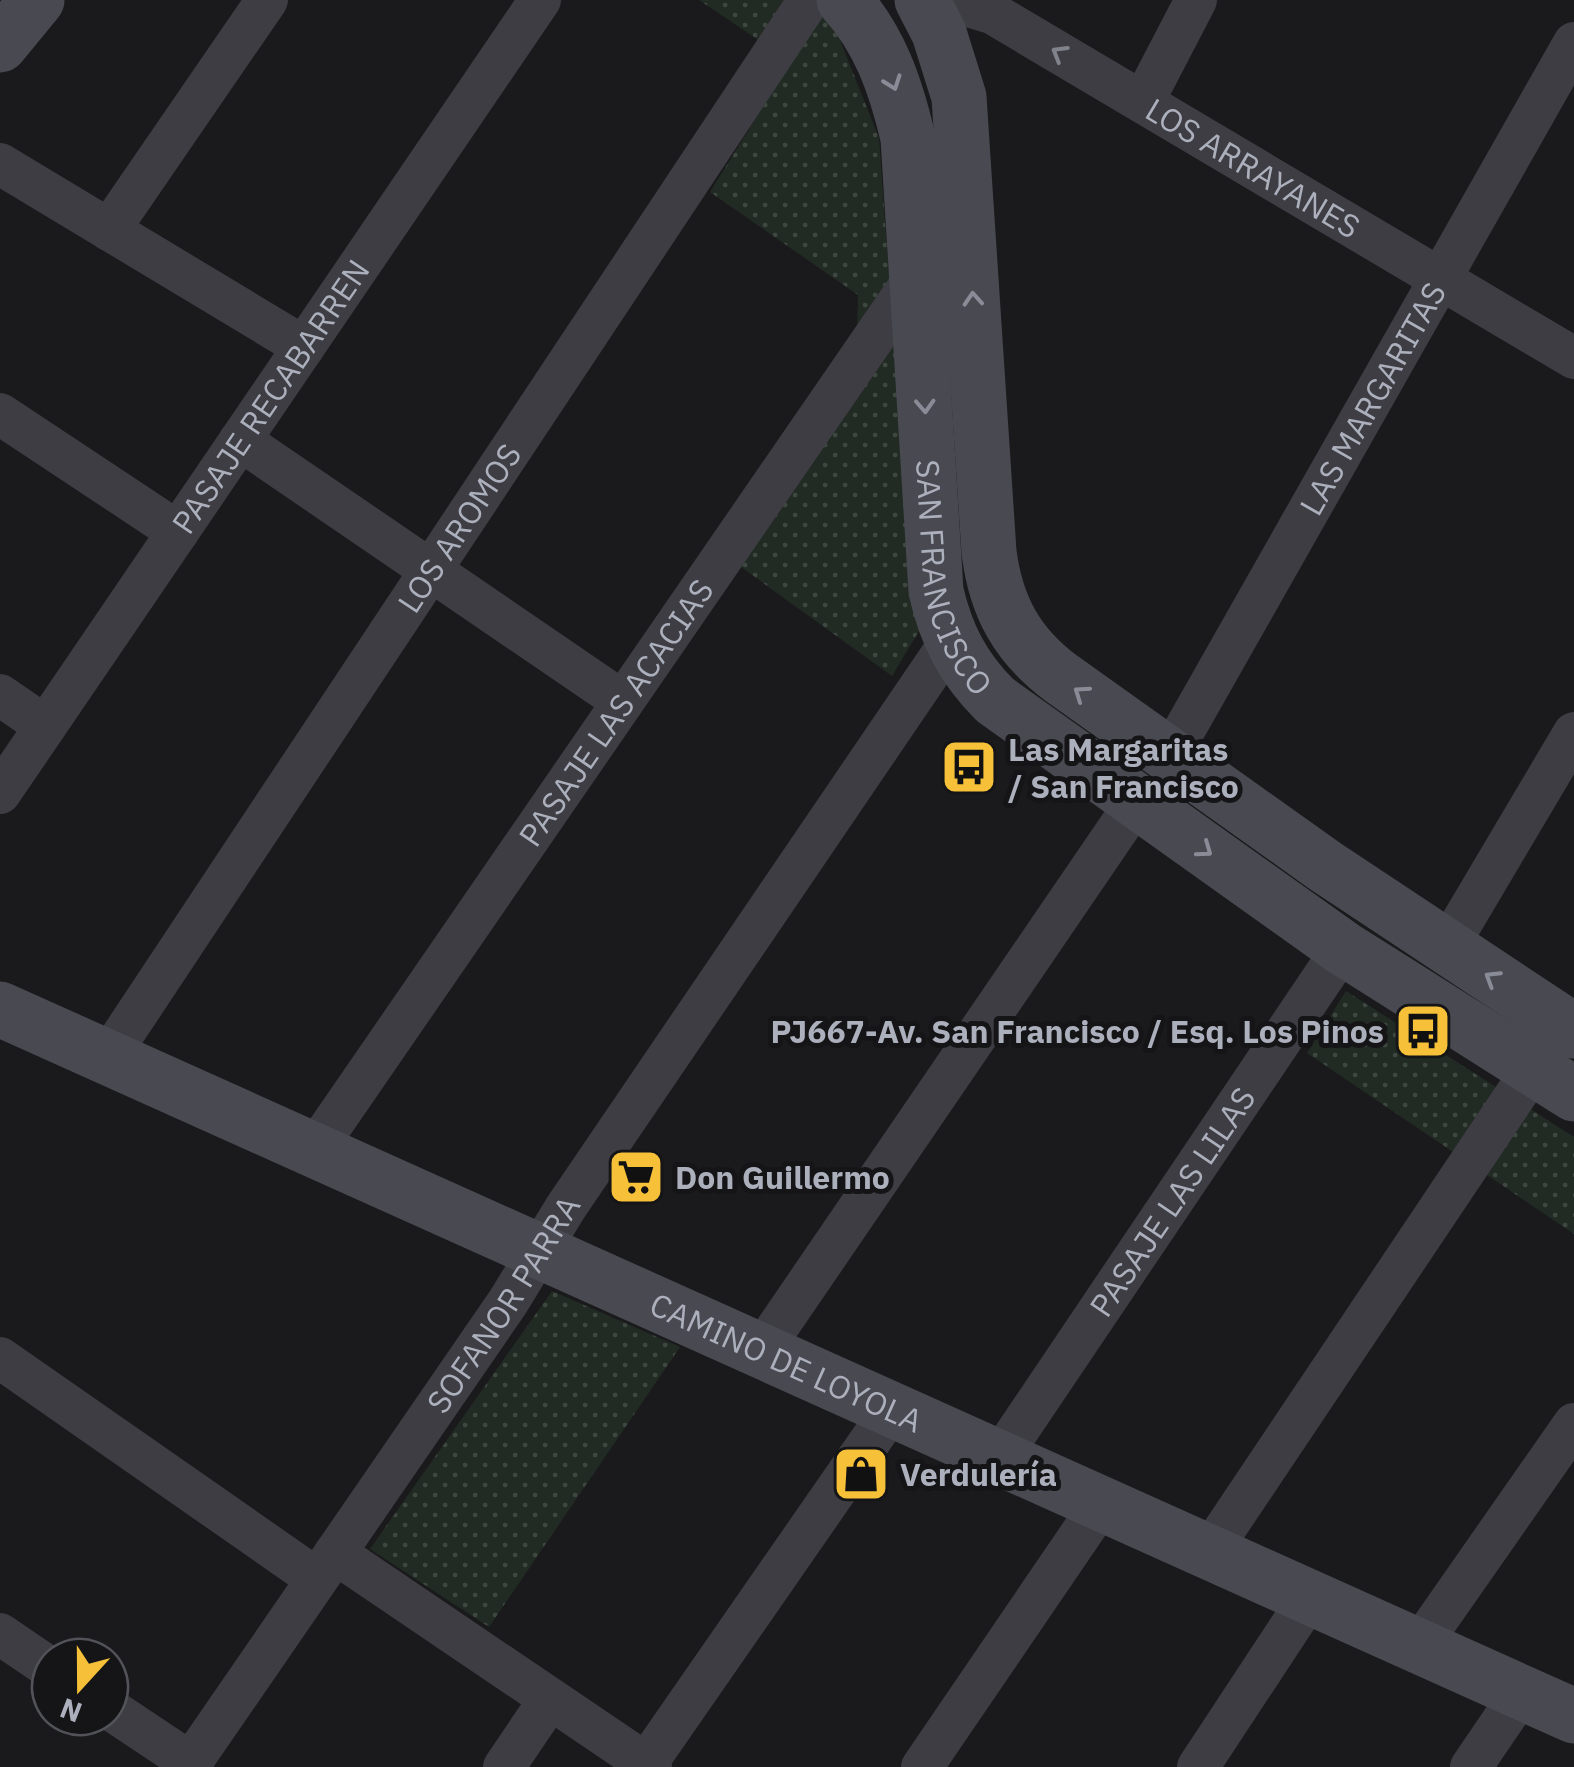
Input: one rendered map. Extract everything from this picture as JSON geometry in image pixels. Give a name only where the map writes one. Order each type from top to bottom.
[{"type":"main road","points":[[0,45],[37,0]]},
{"type":"main road","name":"SAN FRANCISCO","points":[[844,0],[870,34],[900,102],[908,138],[936,591],[950,640],[995,700],[1343,948],[1554,1082]]},
{"type":"main road","name":"SAN FRANCISCO","points":[[924,2],[950,63],[963,131],[989,552],[998,602],[1016,634],[1041,663],[1170,755],[1446,949],[1574,1031]]},
{"type":"main road","name":"CAMINO DE LOYOLA","points":[[0,1010],[1574,1716]]},
{"type":"street","points":[[109,230],[268,0]]},
{"type":"street","name":"LOS AROMOS","points":[[108,1058],[810,0]]},
{"type":"street","points":[[1144,102],[1196,0]]},
{"type":"street","name":"LOS ARRAYANES","points":[[924,2],[958,2],[992,13],[1574,358]]},
{"type":"street","name":"PASAJE RECABARREN","points":[[0,792],[304,346],[527,5]]},
{"type":"street","name":"LAS MARGARITAS","points":[[1170,755],[1574,43]]},
{"type":"street","points":[[0,164],[304,346]]},
{"type":"street","name":"PASAJE LAS ACACIAS","points":[[315,1150],[918,276]]},
{"type":"street","points":[[0,414],[178,532]]},
{"type":"street","points":[[240,440],[622,701]]},
{"type":"street","name":"SOFANOR PARRA","points":[[189,1765],[950,640]]},
{"type":"street","points":[[0,695],[45,726]]},
{"type":"street","points":[[1446,949],[1574,733]]},
{"type":"street","points":[[762,1350],[1137,801]]},
{"type":"street","name":"PASAJE LAS LILAS","points":[[1000,1457],[1343,948]]},
{"type":"street","points":[[1210,1551],[1554,1082]]},
{"type":"street","points":[[0,1358],[326,1566],[550,1699],[648,1765],[893,1408]]},
{"type":"street","points":[[1419,1646],[1574,1424]]},
{"type":"street","points":[[922,1767],[1102,1504]]},
{"type":"street","points":[[1198,1767],[1310,1597]]},
{"type":"street","points":[[0,1634],[30,1654]]},
{"type":"street","points":[[1471,1767],[1522,1692]]},
{"type":"street","points":[[504,1767],[550,1699]]},
{"type":"street","points":[[130,1722],[189,1765]]},
{"type":"shaded area","points":[[699,0],[808,0],[836,30],[879,138],[910,565],[924,623],[892,676],[741,567],[856,382],[858,295],[710,192],[791,62]]},
{"type":"shaded area","points":[[1346,991],[1574,1137],[1574,1234],[1307,1053]]},
{"type":"shaded area","points":[[552,1291],[680,1347],[489,1627],[370,1549]]},
{"type":"place","name":"Las Margaritas / San Francisco","points":[[969,767]]},
{"type":"place","name":"PJ667-Av. San Francisco / Esq. Los Pinos","points":[[1423,1031]]},
{"type":"place","name":"Don Guillermo","points":[[636,1177]]},
{"type":"place","name":"Verdulería","points":[[861,1474]]}]
